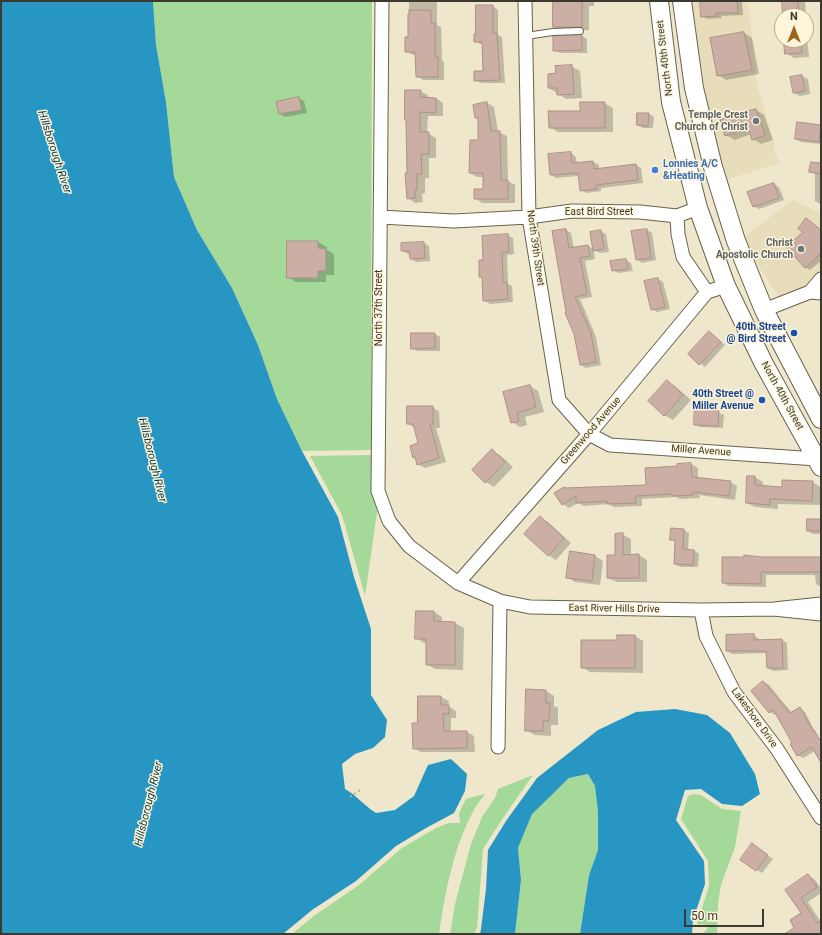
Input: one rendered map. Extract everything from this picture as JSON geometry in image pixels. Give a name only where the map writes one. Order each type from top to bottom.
[{"type":"main road","name":"North 40th Street","points":[[659,1],[671,102],[698,208],[726,286],[764,364],[819,463]]},
{"type":"main road","points":[[682,1],[694,88],[713,167],[736,241],[764,310],[821,420]]},
{"type":"street","name":"North 37th Street","points":[[382,1],[378,491],[389,520],[409,546],[458,582]]},
{"type":"street","name":"North 39th Street","points":[[525,1],[529,217],[559,400],[589,434]]},
{"type":"street","name":"East Bird Street","points":[[380,217],[454,221],[529,217],[572,211],[640,212],[677,216],[698,208]]},
{"type":"street","points":[[677,216],[678,234],[684,256],[708,292],[726,286]]},
{"type":"street","points":[[764,310],[816,292],[821,279]]},
{"type":"street","name":"Greenwood Avenue","points":[[458,582],[589,434],[708,292]]},
{"type":"street","name":"Miller Avenue","points":[[589,434],[610,445],[819,463]]},
{"type":"street","name":"East River Hills Drive","points":[[458,582],[500,601],[530,607],[701,610],[774,609],[821,604]]},
{"type":"street","points":[[498,747],[500,601]]},
{"type":"street","name":"East River Hills Drive","points":[[774,609],[821,614]]},
{"type":"street","name":"Lakeshore Drive","points":[[701,610],[706,636],[734,692],[777,749],[821,818]]},
{"type":"lane","points":[[526,36],[553,32],[580,31]]},
{"type":"path","points":[[350,797],[360,790]]},
{"type":"shaded area","points":[[687,1],[748,1],[757,84],[774,143],[775,154],[780,163],[729,179],[727,181],[742,234],[747,234],[793,200],[821,213],[821,270],[808,286],[779,298],[741,239],[700,86]]},
{"type":"green space","points":[[153,1],[372,1],[371,450],[302,451],[277,399],[258,345],[232,288],[197,230],[174,177],[166,102],[156,45]]},
{"type":"green space","points":[[373,455],[378,506],[365,596],[342,515],[310,456]]},
{"type":"green space","points":[[588,774],[595,786],[598,812],[598,850],[589,875],[580,934],[515,934],[521,880],[518,848],[532,813],[569,778]]},
{"type":"green space","points":[[533,775],[483,849],[477,928],[474,934],[450,934],[455,904],[471,844],[482,817],[495,798],[498,789]]},
{"type":"green space","points":[[485,794],[466,826],[455,856],[447,887],[439,934],[292,934],[315,915],[359,885],[402,848],[436,828],[449,823],[460,823],[459,813],[466,799]]},
{"type":"green space","points":[[693,794],[701,795],[722,809],[741,811],[735,847],[721,885],[718,903],[717,934],[703,934],[710,925],[697,924],[709,886],[708,861],[681,819],[688,796]]},
{"type":"water","name":"Hillsborough River","points":[[1,1],[153,1],[156,45],[166,102],[174,177],[197,230],[232,288],[258,345],[277,399],[302,451],[338,517],[354,577],[371,629],[371,695],[387,720],[385,737],[373,748],[355,754],[342,764],[345,789],[376,813],[395,810],[414,796],[428,765],[451,759],[467,774],[465,791],[454,813],[396,846],[356,881],[312,910],[283,934],[1,934]]},
{"type":"water","points":[[675,709],[707,715],[730,733],[755,774],[760,794],[742,806],[722,804],[701,789],[685,790],[676,820],[704,861],[705,884],[693,920],[692,934],[580,934],[589,875],[598,850],[598,812],[595,786],[588,774],[569,778],[532,814],[518,848],[521,880],[515,934],[480,934],[486,889],[488,850],[506,821],[537,778],[598,730],[636,712]]},
{"type":"building","points":[[553,1],[582,1],[582,27],[553,27]]},
{"type":"building","points":[[700,1],[737,1],[738,13],[716,13],[717,16],[701,17]]},
{"type":"building","points":[[782,1],[798,1],[798,8],[782,8]]},
{"type":"building","points":[[476,5],[493,5],[493,33],[497,33],[500,80],[474,81],[474,71],[483,71],[482,42],[474,42]]},
{"type":"building","points":[[409,10],[431,10],[431,23],[435,23],[435,57],[438,57],[438,77],[416,77],[415,52],[405,52],[405,37],[408,37]]},
{"type":"building","points":[[744,32],[752,70],[717,76],[710,38]]},
{"type":"building","points":[[582,35],[582,50],[553,51],[553,36]]},
{"type":"building","points":[[785,48],[802,48],[802,53],[785,54]]},
{"type":"building","points":[[572,65],[574,94],[557,95],[557,88],[548,88],[548,74],[556,73],[555,66]]},
{"type":"building","points":[[802,75],[805,91],[793,93],[790,77]]},
{"type":"building","points":[[405,90],[421,90],[420,97],[436,98],[436,113],[420,112],[420,132],[429,132],[429,154],[421,154],[422,174],[417,174],[417,190],[415,190],[415,198],[407,199],[405,173],[407,173]]},
{"type":"building","points":[[299,97],[302,110],[279,114],[276,102]]},
{"type":"building","points":[[487,102],[491,131],[500,131],[501,180],[508,180],[508,199],[474,199],[474,189],[483,189],[483,173],[469,173],[470,140],[478,140],[478,118],[475,118],[473,105]]},
{"type":"building","points":[[580,102],[605,102],[605,128],[549,128],[548,111],[580,111]]},
{"type":"building","points":[[756,109],[765,135],[752,140],[748,128],[725,136],[720,120]]},
{"type":"building","points":[[637,113],[649,113],[648,126],[637,125]]},
{"type":"building","points":[[797,122],[821,125],[819,142],[795,139]]},
{"type":"building","points":[[571,152],[572,163],[593,161],[594,169],[636,164],[638,180],[596,185],[596,189],[580,191],[578,173],[550,175],[548,154]]},
{"type":"building","points":[[811,162],[821,163],[821,174],[809,172]]},
{"type":"building","points":[[774,183],[779,198],[753,207],[747,192]]},
{"type":"building","points":[[806,218],[821,230],[821,253],[805,268],[786,247],[803,232],[798,229]]},
{"type":"building","points":[[566,229],[569,248],[588,245],[590,256],[580,258],[587,294],[575,297],[591,333],[596,362],[580,365],[574,334],[565,313],[552,231]]},
{"type":"building","points":[[647,229],[651,258],[636,260],[631,231]]},
{"type":"building","points":[[601,230],[604,249],[593,251],[590,232]]},
{"type":"building","points":[[508,234],[509,252],[502,252],[503,282],[507,282],[508,299],[483,301],[482,277],[479,277],[479,260],[483,260],[482,236]]},
{"type":"building","points":[[287,241],[318,241],[318,248],[326,249],[326,271],[318,271],[318,278],[287,278]]},
{"type":"building","points":[[424,242],[425,258],[410,259],[409,251],[401,251],[401,243]]},
{"type":"building","points":[[626,259],[628,269],[612,271],[610,261]]},
{"type":"building","points":[[658,278],[665,307],[651,310],[644,281]]},
{"type":"building","points":[[709,331],[721,342],[699,365],[688,354]]},
{"type":"building","points":[[411,333],[435,333],[435,348],[411,349]]},
{"type":"building","points":[[667,380],[683,395],[664,416],[648,401]]},
{"type":"building","points":[[530,385],[536,407],[517,413],[519,421],[511,423],[503,392]]},
{"type":"building","points":[[695,402],[711,403],[711,410],[719,411],[718,426],[694,425]]},
{"type":"building","points":[[407,406],[433,406],[433,424],[430,424],[439,458],[417,465],[415,457],[413,458],[410,446],[418,443],[413,424],[407,424]]},
{"type":"building","points":[[492,449],[505,462],[485,483],[472,470]]},
{"type":"building","points":[[691,463],[692,477],[731,481],[729,496],[693,492],[693,495],[672,496],[672,494],[635,496],[636,503],[607,504],[607,501],[576,503],[576,496],[562,505],[554,493],[564,487],[646,485],[645,468],[677,466],[677,464]]},
{"type":"building","points":[[747,476],[755,476],[755,485],[782,487],[782,480],[813,481],[812,501],[770,499],[770,505],[746,503]]},
{"type":"building","points":[[540,516],[564,538],[548,556],[524,534]]},
{"type":"building","points":[[807,519],[821,519],[821,531],[807,531]]},
{"type":"building","points":[[671,528],[684,529],[683,549],[694,550],[693,565],[674,564],[675,540],[670,540]]},
{"type":"building","points":[[623,533],[623,555],[639,554],[639,578],[607,578],[607,555],[615,555],[615,534]]},
{"type":"building","points":[[570,551],[595,555],[592,581],[566,578]]},
{"type":"building","points":[[744,555],[762,557],[821,557],[821,572],[761,572],[761,584],[722,583],[722,557],[744,557]]},
{"type":"building","points":[[416,611],[434,611],[434,621],[455,622],[455,665],[426,665],[426,639],[415,639]]},
{"type":"building","points":[[754,634],[754,640],[782,639],[783,668],[767,668],[766,651],[726,651],[726,635]]},
{"type":"building","points":[[617,635],[635,635],[635,668],[581,668],[581,640],[617,640]]},
{"type":"building","points":[[763,681],[790,713],[800,707],[813,731],[814,730],[821,742],[821,763],[812,747],[797,756],[790,744],[792,743],[773,709],[769,713],[751,691]]},
{"type":"building","points":[[526,689],[546,690],[546,703],[550,703],[549,721],[543,721],[543,731],[525,731]]},
{"type":"building","points":[[418,696],[441,696],[441,705],[449,705],[449,714],[443,714],[444,731],[467,731],[467,748],[413,749],[412,723],[417,723]]},
{"type":"building","points":[[752,843],[768,855],[756,871],[740,860]]},
{"type":"building","points":[[808,874],[817,887],[801,898],[817,923],[821,920],[821,934],[784,934],[794,928],[790,920],[801,913],[785,890]]},
{"type":"place","name":"Temple Crest Church of Christ","points":[[756,121]]},
{"type":"place","name":"Lonnies A/C &Heating","points":[[655,170]]},
{"type":"place","name":"Christ Apostolic Church","points":[[801,249]]},
{"type":"place","name":"40th Street @ Bird Street","points":[[794,333]]},
{"type":"place","name":"40th Street @ Miller Avenue","points":[[762,400]]}]
